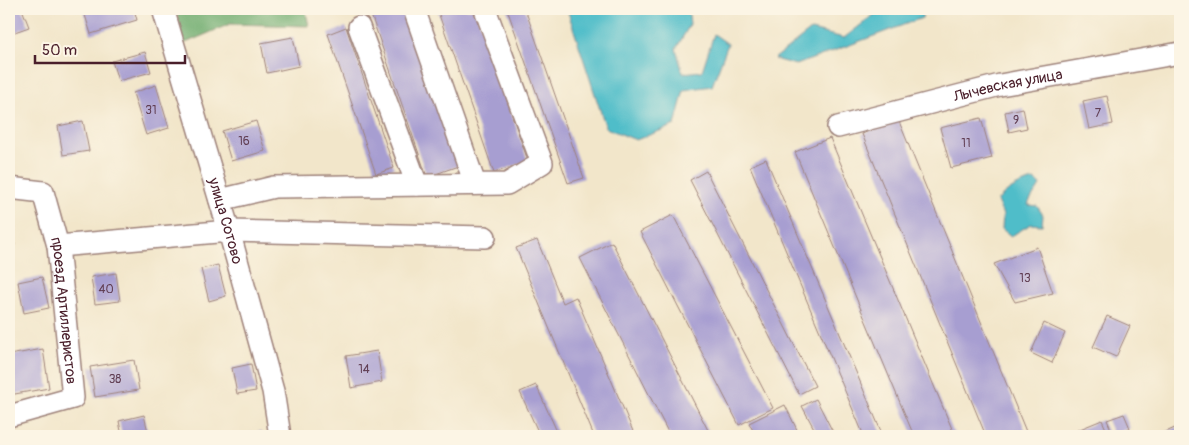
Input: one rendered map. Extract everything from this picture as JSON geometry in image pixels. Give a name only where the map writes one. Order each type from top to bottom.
[{"type":"street","name":"улица Сотово","points":[[163,9],[220,200],[273,391],[280,436]]},
{"type":"street","points":[[414,9],[475,184]]},
{"type":"street","points":[[220,200],[274,187],[507,184],[542,163],[485,9]]},
{"type":"street","points":[[359,27],[417,185]]},
{"type":"street","name":"Лычевская улица","points":[[838,127],[1000,85],[1180,53]]},
{"type":"street","name":"проезд Артиллеристов","points":[[9,188],[43,192],[58,246],[73,398],[9,416]]},
{"type":"street","points":[[58,246],[229,232],[485,238]]},
{"type":"green space","points":[[176,9],[314,9],[306,12],[309,26],[230,24],[183,44]]},
{"type":"water","points":[[567,9],[688,9],[690,24],[676,49],[683,73],[702,71],[714,34],[728,44],[712,86],[684,90],[675,125],[636,140],[606,128]]},
{"type":"water","points":[[880,9],[923,9],[922,18],[796,65],[774,59],[811,30],[844,38]]},
{"type":"water","points":[[1034,180],[1040,185],[1028,205],[1037,206],[1043,215],[1042,225],[1031,224],[1011,236],[1002,229],[1003,215],[997,201],[1014,188]]},
{"type":"building","points":[[9,9],[22,9],[29,27],[9,34]]},
{"type":"building","points":[[83,9],[134,9],[137,20],[91,34]]},
{"type":"building","points":[[369,9],[407,9],[461,165],[427,177]]},
{"type":"building","points":[[437,9],[475,9],[528,161],[494,173]]},
{"type":"building","points":[[507,9],[525,9],[584,178],[568,183]]},
{"type":"building","points":[[346,27],[394,168],[376,174],[328,34]]},
{"type":"building","points":[[293,37],[299,66],[267,73],[261,43]]},
{"type":"building","points":[[145,52],[151,72],[118,81],[112,61]]},
{"type":"building","points":[[156,85],[169,128],[146,135],[133,93]]},
{"type":"building","points":[[1107,96],[1113,124],[1089,129],[1083,101]]},
{"type":"building","points":[[1023,108],[1027,128],[1009,132],[1005,112]]},
{"type":"building","points":[[981,118],[992,158],[951,168],[940,128]]},
{"type":"building","points":[[898,119],[1027,434],[1023,436],[986,436],[862,134]]},
{"type":"building","points":[[83,121],[89,151],[63,155],[58,126]]},
{"type":"building","points":[[256,121],[265,151],[231,161],[222,131]]},
{"type":"building","points":[[830,138],[955,436],[914,436],[795,152]]},
{"type":"building","points":[[766,159],[883,436],[864,436],[750,166]]},
{"type":"building","points":[[706,171],[815,386],[799,394],[690,180]]},
{"type":"building","points":[[673,215],[773,408],[739,425],[640,232]]},
{"type":"building","points":[[9,226],[15,245],[9,247]]},
{"type":"building","points":[[537,240],[563,303],[576,297],[635,436],[594,436],[516,248]]},
{"type":"building","points":[[612,242],[711,436],[670,436],[580,258]]},
{"type":"building","points":[[1037,247],[1053,293],[1015,302],[994,264]]},
{"type":"building","points":[[218,265],[226,296],[209,301],[201,269]]},
{"type":"building","points":[[116,273],[120,301],[95,304],[91,277]]},
{"type":"building","points":[[42,277],[49,308],[24,313],[18,282]]},
{"type":"building","points":[[1107,316],[1130,326],[1116,357],[1093,347]]},
{"type":"building","points":[[1044,323],[1065,333],[1052,363],[1031,353]]},
{"type":"building","points":[[43,349],[49,388],[9,395],[9,355]]},
{"type":"building","points":[[377,351],[382,382],[351,388],[346,356]]},
{"type":"building","points":[[134,360],[139,390],[95,397],[90,367]]},
{"type":"building","points":[[251,364],[256,391],[237,394],[232,368]]},
{"type":"building","points":[[536,385],[559,436],[540,436],[520,392]]},
{"type":"building","points":[[816,399],[835,436],[818,436],[802,406]]},
{"type":"building","points":[[785,405],[800,436],[756,436],[749,423]]},
{"type":"building","points":[[1124,414],[1130,428],[1113,434],[1107,420]]},
{"type":"building","points":[[144,415],[149,436],[122,436],[119,421]]},
{"type":"building","points":[[1102,420],[1109,436],[1063,436]]},
{"type":"building","points":[[1177,427],[1180,436],[1157,436]]},
{"type":"building","points":[[262,431],[262,436],[242,436],[241,434]]}]
